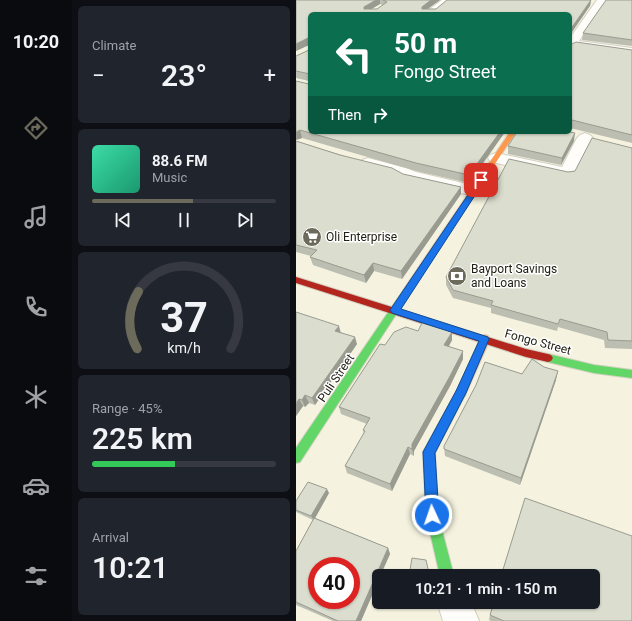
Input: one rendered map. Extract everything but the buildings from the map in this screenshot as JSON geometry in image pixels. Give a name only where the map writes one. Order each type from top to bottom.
[{"type":"street","points":[[431,12],[448,0]]},
{"type":"street","points":[[586,1],[601,1]]},
{"type":"street","points":[[572,43],[601,1]]},
{"type":"street","points":[[572,44],[632,52]]},
{"type":"street","name":"Puli Street","points":[[296,458],[512,134]]},
{"type":"street","points":[[496,158],[567,173],[585,138]]},
{"type":"street","points":[[355,160],[400,171],[410,176],[474,190]]},
{"type":"street","name":"Fongo Street","points":[[296,280],[395,310],[526,353],[594,369],[632,374]]},
{"type":"street","points":[[445,569],[432,515],[429,452],[461,393],[485,339]]},
{"type":"street","points":[[455,609],[462,621]]},
{"type":"traffic: fast","points":[[296,458],[407,291]]},
{"type":"traffic: fast","points":[[548,358],[594,369],[632,374]]},
{"type":"traffic: fast","points":[[445,569],[432,515],[429,452],[461,393]]},
{"type":"traffic: slow","points":[[407,291],[512,134]]},
{"type":"traffic: slow","points":[[461,393],[485,339]]},
{"type":"traffic: jam","points":[[296,280],[526,353],[548,358]]},
{"type":"place","name":"Oli Enterprise","points":[[312,237]]},
{"type":"place","name":"Bayport Savings and Loans","points":[[457,276]]},
{"type":"route","points":[[432,515],[429,452],[461,393],[485,339],[395,310],[481,180]]}]
